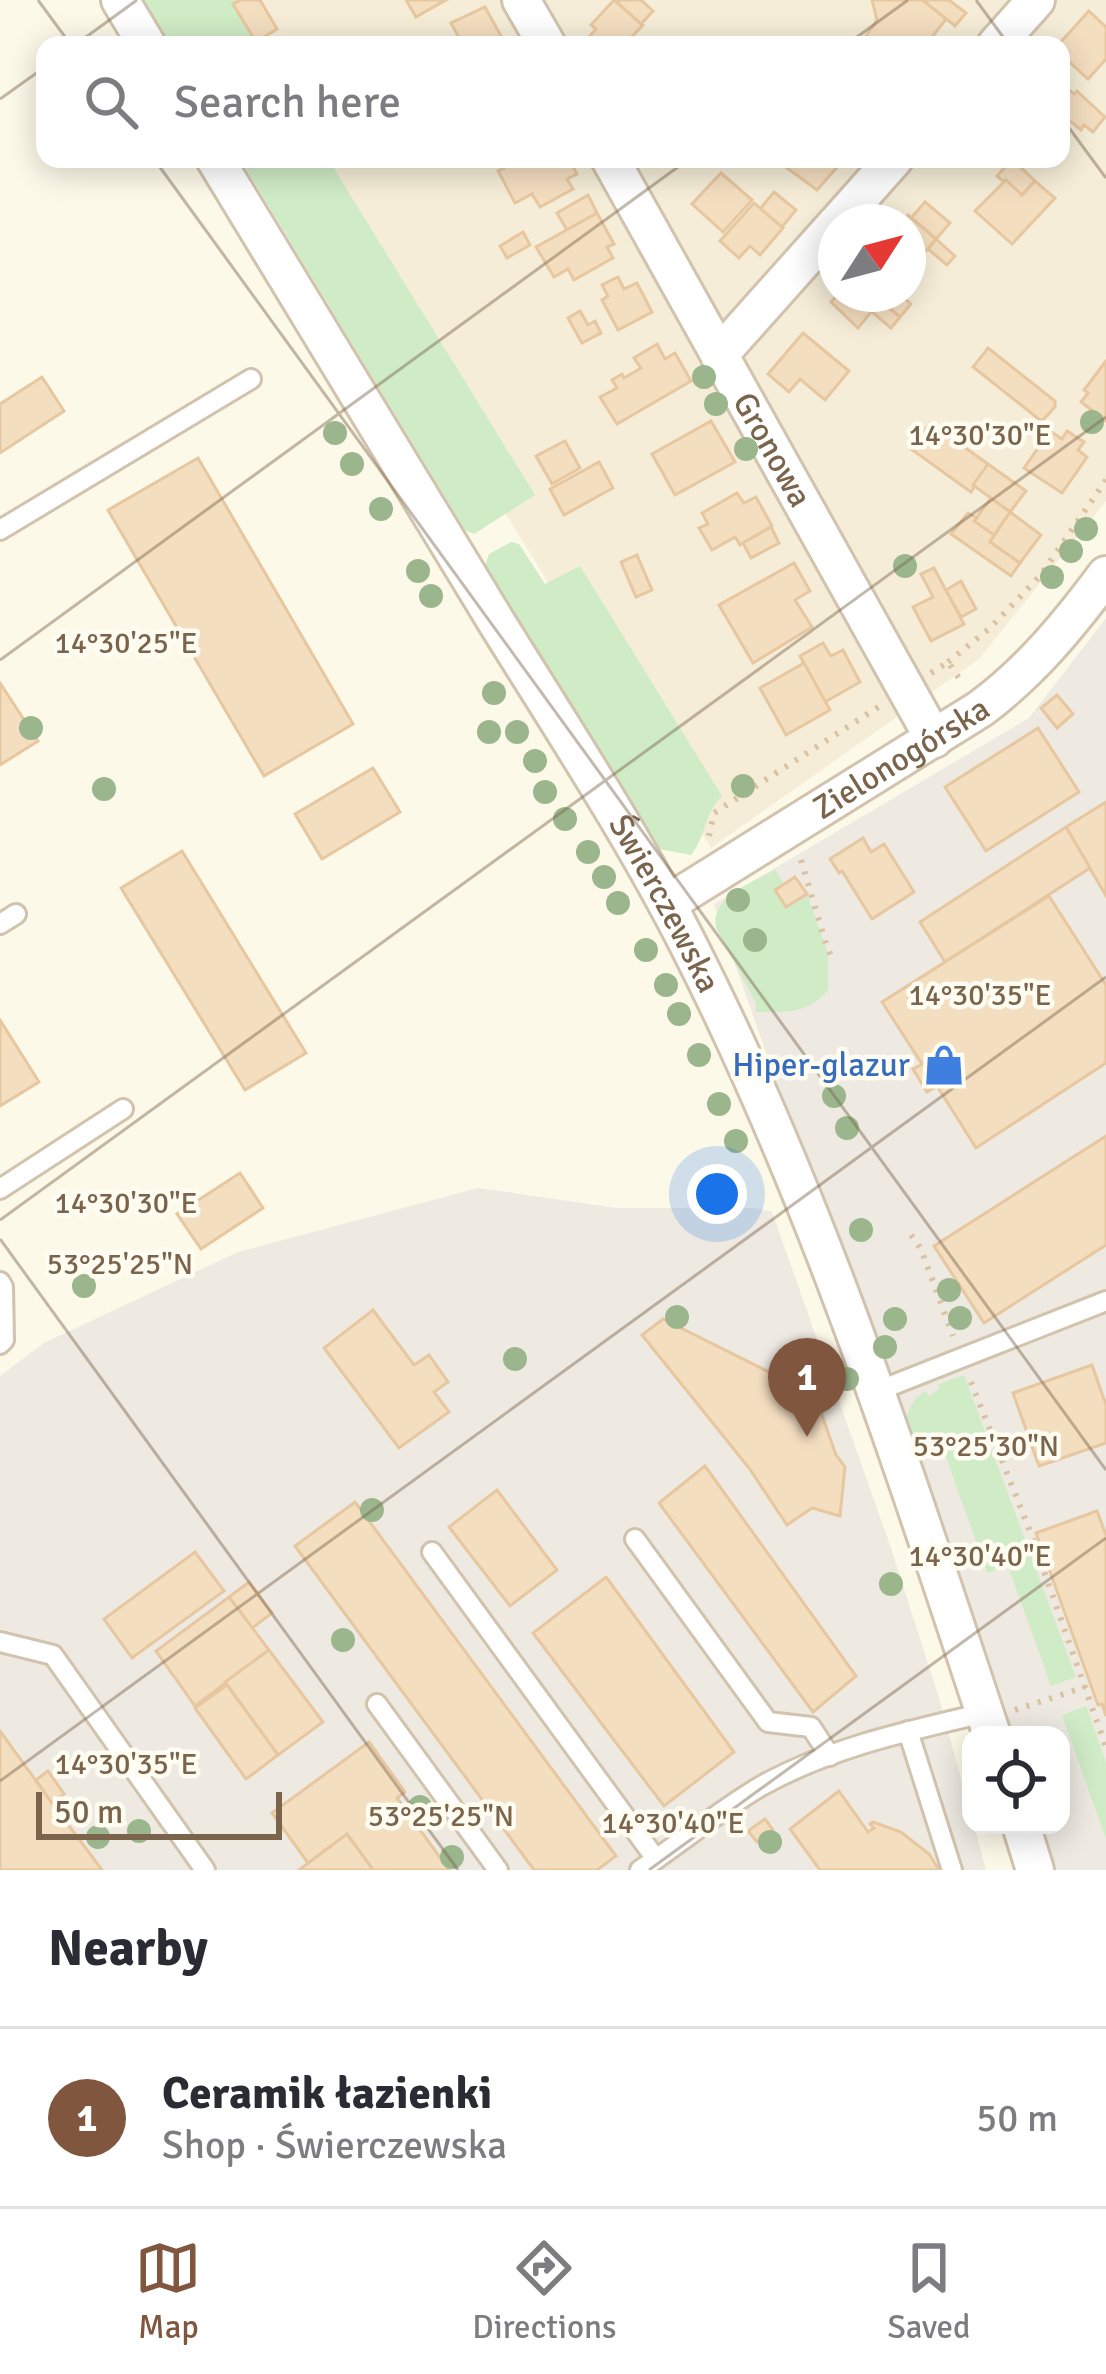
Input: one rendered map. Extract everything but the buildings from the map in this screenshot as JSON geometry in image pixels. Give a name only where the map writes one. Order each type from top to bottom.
[{"type":"street","points":[[120,0],[141,36]]},
{"type":"street","points":[[1004,36],[1036,0]]},
{"type":"street","points":[[526,2],[543,36]]},
{"type":"street","name":"Świerczewska","points":[[221,168],[613,809],[733,1037],[820,1243],[987,1722]]},
{"type":"street","name":"Gronowa","points":[[615,168],[934,739]]},
{"type":"street","points":[[854,204],[886,168]]},
{"type":"street","points":[[719,355],[818,244]]},
{"type":"street","name":"Zielonogórska","points":[[667,904],[995,698],[1034,664],[1106,575]]},
{"type":"street","points":[[1024,1834],[1035,1870]]},
{"type":"lane","points":[[0,530],[251,379]]},
{"type":"lane","points":[[0,1189],[123,1109]]},
{"type":"lane","points":[[0,1282],[4,1340],[0,1343]]},
{"type":"lane","points":[[875,1393],[1106,1301]]},
{"type":"lane","points":[[634,1539],[768,1722],[811,1727],[830,1756]]},
{"type":"lane","points":[[432,1552],[648,1865],[760,1787],[830,1756],[908,1731],[987,1722]]},
{"type":"lane","points":[[0,1642],[53,1655],[205,1870]]},
{"type":"lane","points":[[377,1704],[497,1870]]},
{"type":"lane","points":[[908,1731],[952,1870]]},
{"type":"path","points":[[948,662],[990,628],[1040,576],[1106,480]]},
{"type":"path","points":[[911,1235],[921,1249],[1029,1529],[1106,1747]]},
{"type":"path","points":[[987,1722],[1085,1687]]},
{"type":"shaded area","points":[[190,0],[1106,0],[1106,501],[979,659],[711,848],[294,168],[1070,168],[1070,36],[212,36]]},
{"type":"shaded area","points":[[1106,618],[1106,1870],[1052,1870],[1039,1834],[1070,1834],[1070,1726],[1002,1726],[714,904],[1029,718]]},
{"type":"shaded area","points":[[478,1188],[617,1208],[772,1212],[939,1698],[962,1782],[962,1834],[976,1834],[986,1870],[0,1870],[0,1376],[44,1343],[238,1252]]},
{"type":"green space","points":[[144,0],[241,0],[234,5],[253,36],[166,36]]},
{"type":"green space","points":[[245,168],[334,168],[535,495],[474,534],[465,530]]},
{"type":"green space","points":[[511,542],[519,544],[545,584],[580,566],[722,796],[691,855],[659,849],[485,565],[489,554]]},
{"type":"green space","points":[[775,870],[784,884],[775,891],[786,907],[807,894],[828,953],[828,990],[804,1008],[756,1012],[756,1003],[716,928],[716,917],[726,899]]},
{"type":"green space","points":[[964,1375],[1076,1677],[1051,1686],[1008,1566],[987,1573],[944,1451],[927,1456],[908,1433],[907,1415],[917,1398]]},
{"type":"green space","points":[[1086,1706],[1106,1762],[1106,1839],[1070,1726],[1062,1715]]},
{"type":"place","name":"Hiper-glazur","points":[[944,1065]]},
{"type":"place","name":"Ceramik łazienki","points":[[807,1437]]}]
